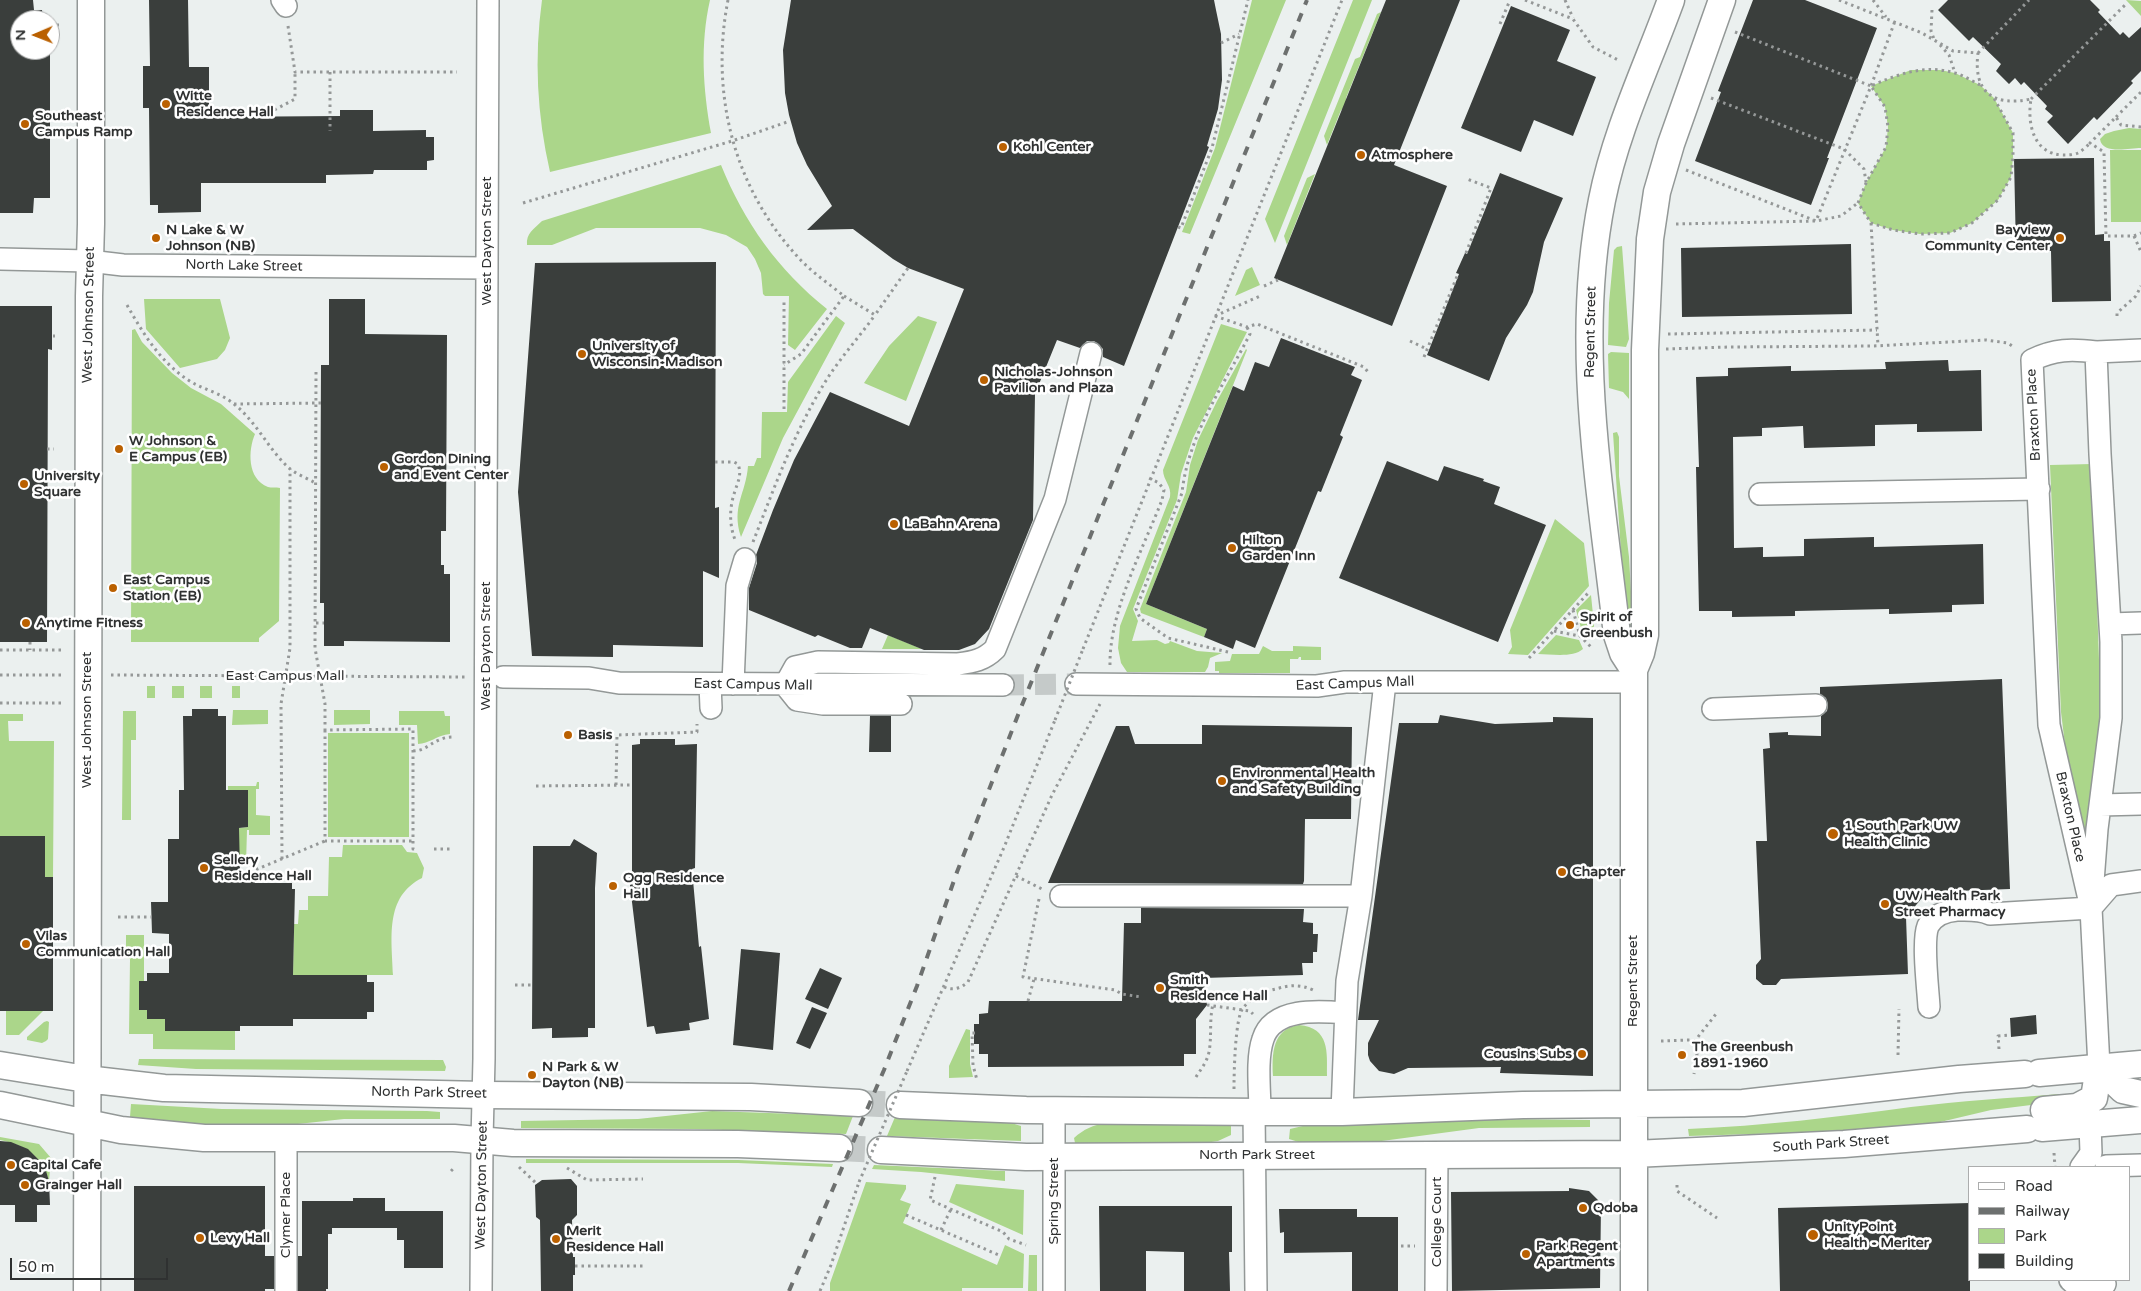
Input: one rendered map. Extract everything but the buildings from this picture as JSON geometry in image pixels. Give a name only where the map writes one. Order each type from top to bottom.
[{"type":"main road","name":"West Johnson Street","points":[[87,1291],[89,261],[92,224],[91,0]]},
{"type":"main road","name":"Regent Street","points":[[1634,676],[1617,635],[1590,400],[1590,290],[1602,197],[1627,113],[1671,0]]},
{"type":"main road","name":"Regent Street","points":[[1634,1291],[1634,676],[1645,635],[1645,350],[1650,239],[1658,192],[1671,144],[1722,0]]},
{"type":"main road","points":[[900,1105],[1054,1110],[1342,1112],[1523,1105],[1744,1103],[1959,1079],[2141,1064]]},
{"type":"main road","name":"North Park Street","points":[[0,1065],[86,1079],[164,1088],[484,1095],[751,1098],[859,1103]]},
{"type":"main road","points":[[2099,1067],[2123,1090],[2141,1094]]},
{"type":"main road","points":[[2034,1120],[2077,1107],[2090,1100],[2096,1093],[2099,1067]]},
{"type":"main road","points":[[0,1105],[120,1130],[230,1139],[482,1140],[513,1143],[738,1144],[839,1148]]},
{"type":"main road","name":"South Park Street","points":[[1634,1154],[1844,1144],[1948,1136],[1968,1124],[2003,1114],[2034,1120]]},
{"type":"main road","points":[[2034,1120],[2090,1124],[2141,1120]]},
{"type":"main road","name":"North Park Street","points":[[881,1150],[1054,1157],[1634,1154]]},
{"type":"street","name":"West Dayton Street","points":[[481,1291],[484,1095],[488,0]]},
{"type":"street","name":"North Lake Street","points":[[0,259],[89,261],[122,265],[487,268]]},
{"type":"street","name":"Braxton Place","points":[[2092,908],[2049,725],[2032,360],[2050,352],[2082,350],[2096,352],[2110,624],[2110,718],[2100,805],[2092,908],[2099,1067]]},
{"type":"street","points":[[2096,352],[2141,350]]},
{"type":"street","points":[[901,704],[823,704],[797,700],[785,685],[795,667],[818,662],[958,664],[987,657],[995,649],[1055,499],[1091,353]]},
{"type":"street","points":[[1760,494],[2039,488]]},
{"type":"street","points":[[732,684],[737,586],[747,556]]},
{"type":"street","points":[[2110,624],[2141,623]]},
{"type":"street","name":"East Campus Mall","points":[[1076,684],[1318,686],[1345,682],[1634,676]]},
{"type":"street","name":"East Campus Mall","points":[[503,677],[589,678],[620,683],[1003,685]]},
{"type":"street","points":[[1342,1112],[1345,1013],[1355,981],[1360,896],[1385,682]]},
{"type":"street","points":[[704,715],[710,684]]},
{"type":"street","points":[[1712,709],[1816,704]]},
{"type":"street","points":[[2100,805],[2141,804]]},
{"type":"street","points":[[1929,1007],[1926,938],[1928,926],[1946,910],[1982,910],[1990,914],[2092,908],[2111,885],[2141,881]]},
{"type":"street","points":[[1051,892],[1360,896]]},
{"type":"street","points":[[1256,1291],[1254,1155],[1262,1039],[1269,1028],[1279,1019],[1290,1015],[1329,1012],[1345,1013]]},
{"type":"street","name":"Spring Street","points":[[1054,1110],[1054,1291]]},
{"type":"street","points":[[2090,1124],[2096,1163],[2141,1165]]},
{"type":"street","name":"Clymer Place","points":[[286,1139],[286,1291]]},
{"type":"street","name":"College Court","points":[[1436,1291],[1437,1154]]},
{"type":"street","points":[[2071,1281],[2080,1289],[2092,1289],[2104,1285]]},
{"type":"path","points":[[728,0],[721,37],[725,108],[732,141],[747,178],[768,219],[807,266],[844,296],[876,315]]},
{"type":"path","points":[[1178,227],[1181,228],[1212,148],[1248,0]]},
{"type":"path","points":[[820,1291],[831,1265],[859,1182],[1005,845],[1342,0]]},
{"type":"path","points":[[1500,24],[1510,0]]},
{"type":"path","points":[[1526,0],[1573,18]]},
{"type":"path","points":[[1565,0],[1573,18],[1593,47],[1620,61]]},
{"type":"path","points":[[1839,0],[1895,21],[1935,40],[1953,51],[1978,53]]},
{"type":"path","points":[[1873,0],[1886,18]]},
{"type":"path","points":[[1980,85],[1977,63],[1978,53],[2029,0]]},
{"type":"path","points":[[263,116],[295,99],[295,72],[284,3]]},
{"type":"path","points":[[1994,98],[2009,102],[2031,99],[2126,4]]},
{"type":"path","points":[[1932,10],[1931,31],[1935,40],[1949,55],[1955,73]]},
{"type":"path","points":[[1816,222],[1895,21]]},
{"type":"path","points":[[1668,224],[1816,222],[1841,216],[1858,203],[1866,183],[1886,147],[1888,127],[1885,107],[1871,86],[1730,30]]},
{"type":"path","points":[[1221,42],[1239,34]]},
{"type":"path","points":[[1871,86],[1911,70],[1940,70],[1955,73],[1980,85],[1994,98],[2013,133],[2011,177],[1998,200],[1972,223],[1950,233],[1920,234],[1893,230],[1871,223]]},
{"type":"path","points":[[295,72],[457,72]]},
{"type":"path","points":[[330,72],[330,130]]},
{"type":"path","points":[[2031,99],[2029,122],[2032,132],[2042,148],[2049,152],[2070,155],[2079,153],[2141,92]]},
{"type":"path","points":[[1706,96],[1844,149],[1864,169],[1866,183]]},
{"type":"path","points":[[2116,117],[2121,125],[2141,127]]},
{"type":"path","points":[[524,203],[732,141],[790,121]]},
{"type":"path","points":[[2090,143],[2104,152],[2106,236],[2134,236],[2141,233]]},
{"type":"path","points":[[1681,168],[1816,222]]},
{"type":"path","points":[[1466,254],[1491,188],[1467,179]]},
{"type":"path","points":[[1858,203],[1871,223],[1878,346]]},
{"type":"path","points":[[2134,236],[2141,252]]},
{"type":"path","points":[[715,462],[734,462],[738,464],[741,473],[730,515],[732,531],[740,549],[747,556],[774,485],[796,436],[827,378],[876,315],[908,268]]},
{"type":"path","points":[[1424,357],[1458,274]]},
{"type":"path","points":[[1264,286],[1278,280]]},
{"type":"path","points":[[2117,316],[2117,313],[2136,296],[2141,286]]},
{"type":"path","points":[[784,365],[801,354],[844,296]]},
{"type":"path","points":[[1215,316],[1260,296]]},
{"type":"path","points":[[784,299],[784,409]]},
{"type":"path","points":[[128,305],[146,340],[175,369],[192,382],[234,404],[252,422],[275,453],[290,469],[316,483]]},
{"type":"path","points":[[1215,316],[1247,327],[1257,324],[1364,367],[1368,372]]},
{"type":"path","points":[[1228,652],[1168,638],[1140,618],[1136,610],[1182,493],[1190,457],[1202,424],[1250,334],[1247,327]]},
{"type":"path","points":[[1666,334],[1877,330]]},
{"type":"path","points":[[1666,350],[1729,347],[1878,346],[1986,340],[2008,343],[2032,360]]},
{"type":"path","points":[[1410,341],[1427,349]]},
{"type":"path","points":[[316,372],[315,648],[325,704],[324,841]]},
{"type":"path","points":[[234,404],[321,403]]},
{"type":"path","points":[[47,449],[54,449]]},
{"type":"path","points":[[282,859],[281,704],[290,648],[290,469]]},
{"type":"path","points":[[48,473],[53,474]]},
{"type":"path","points":[[944,987],[950,990],[956,989],[968,982],[1052,795],[1110,685],[1113,625],[1162,500],[1164,490],[1159,483],[1150,478]]},
{"type":"path","points":[[48,495],[53,494]]},
{"type":"path","points":[[1530,658],[1592,588]]},
{"type":"path","points":[[1573,610],[1580,636],[1591,647]]},
{"type":"path","points":[[316,623],[324,623]]},
{"type":"path","points":[[1554,631],[1580,636]]},
{"type":"path","points":[[30,642],[30,650]]},
{"type":"path","points":[[0,650],[64,650]]},
{"type":"path","points":[[0,675],[64,675]]},
{"type":"path","name":"East Campus Mall","points":[[109,675],[462,676]]},
{"type":"path","points":[[0,703],[64,703]]},
{"type":"path","points":[[616,785],[617,735],[697,732],[704,715]]},
{"type":"path","points":[[325,730],[413,729],[412,841],[413,849],[417,849]]},
{"type":"path","points":[[413,751],[421,751],[440,738],[453,737]]},
{"type":"path","points":[[536,786],[632,785]]},
{"type":"path","points":[[250,872],[324,841],[412,841]]},
{"type":"path","points":[[434,849],[453,849]]},
{"type":"path","points":[[1016,876],[1051,892],[1024,976],[1115,990],[1122,994],[1141,998]]},
{"type":"path","points":[[118,917],[152,917]]},
{"type":"path","points":[[1028,1001],[1034,979]]},
{"type":"path","points":[[515,985],[534,985]]},
{"type":"path","points":[[1207,1004],[1250,1011],[1269,1028]]},
{"type":"path","points":[[1196,1077],[1205,1064],[1209,1052],[1210,1018],[1213,1004]]},
{"type":"path","points":[[1898,1055],[1899,1009]]},
{"type":"path","points":[[1694,1042],[1716,1014]]},
{"type":"path","points":[[974,1033],[972,1034],[973,1065],[977,1080]]},
{"type":"path","points":[[1999,1049],[1998,1036],[2011,1034]]},
{"type":"path","points":[[1662,1041],[1690,1040],[1694,1042]]},
{"type":"path","points":[[1694,1042],[1697,1054],[1694,1074]]},
{"type":"path","points":[[2054,1153],[2054,1166]]},
{"type":"path","points":[[519,1167],[538,1184]]},
{"type":"path","points":[[566,1167],[587,1180],[643,1179]]},
{"type":"path","points":[[935,1177],[930,1200],[1003,1232],[1009,1238],[1026,1245]]},
{"type":"path","points":[[1677,1185],[1677,1191],[1716,1218]]},
{"type":"path","points":[[941,1230],[951,1209]]},
{"type":"path","points":[[906,1215],[1001,1256]]},
{"type":"path","points":[[1401,1246],[1416,1246]]},
{"type":"path","points":[[575,1266],[644,1266]]},
{"type":"green space","points":[[542,0],[710,0],[705,33],[704,66],[706,100],[711,133],[550,172],[542,129],[538,86],[538,43]]},
{"type":"green space","points":[[1252,0],[1286,0],[1190,234],[1182,232],[1215,148]]},
{"type":"green space","points":[[1353,0],[1372,0],[1275,243],[1265,219]]},
{"type":"green space","points":[[2126,0],[2141,1],[2141,16]]},
{"type":"green space","points":[[1381,12],[1346,98],[1349,107],[1341,110],[1327,145],[1324,136],[1355,59],[1360,57],[1377,14]]},
{"type":"green space","points":[[1911,70],[1940,70],[1955,73],[1980,85],[1994,98],[2013,133],[2011,177],[1998,200],[1972,223],[1950,233],[1920,234],[1893,230],[1871,223],[1858,203],[1866,183],[1886,147],[1888,127],[1885,107],[1871,86]]},
{"type":"green space","points":[[2129,128],[2141,129],[2141,148],[2117,150],[2102,144],[2100,139],[2105,134]]},
{"type":"green space","points":[[2110,150],[2141,150],[2141,222],[2111,222]]},
{"type":"green space","points":[[721,165],[740,206],[764,244],[793,278],[827,309],[795,350],[788,345],[789,296],[765,296],[763,294],[761,273],[755,259],[747,247],[726,235],[700,228],[596,228],[552,245],[527,245],[529,234],[542,221]]},
{"type":"green space","points":[[1315,174],[1287,245],[1284,236],[1307,178]]},
{"type":"green space","points":[[1622,246],[1629,339],[1626,347],[1608,345],[1609,303],[1614,250]]},
{"type":"green space","points":[[1252,267],[1260,285],[1235,296],[1246,270]]},
{"type":"green space","points":[[144,299],[220,299],[230,338],[225,350],[217,359],[180,368],[146,329]]},
{"type":"green space","points":[[836,316],[845,323],[783,438],[741,537],[738,526],[738,508],[748,466],[754,466],[757,458],[761,458],[762,412],[787,412],[788,382]]},
{"type":"green space","points":[[918,316],[937,322],[906,401],[864,383],[889,346]]},
{"type":"green space","points":[[1221,324],[1247,332],[1193,438],[1181,474],[1177,500],[1133,609],[1138,621],[1132,641],[1157,640],[1165,644],[1170,641],[1197,651],[1222,653],[1210,658],[1205,672],[1127,672],[1121,663],[1118,648],[1120,626],[1170,497],[1170,490],[1163,470]]},
{"type":"green space","points":[[135,329],[142,342],[172,373],[191,388],[221,404],[255,434],[250,456],[256,478],[268,487],[280,488],[279,621],[259,638],[259,642],[131,642],[132,330]]},
{"type":"green space","points":[[1246,349],[1146,604],[1207,629],[1204,637],[1141,613],[1140,609],[1186,492],[1190,465],[1198,440]]},
{"type":"green space","points":[[1611,352],[1629,353],[1629,399],[1623,392],[1609,388],[1608,354]]},
{"type":"green space","points":[[1617,432],[1619,437],[1619,476],[1629,557],[1633,626],[1629,626],[1622,567],[1613,433]]},
{"type":"green space","points":[[2092,464],[2101,715],[2090,842],[2085,842],[2067,761],[2061,712],[2050,465]]},
{"type":"green space","points":[[1555,519],[1584,543],[1589,586],[1528,655],[1508,654],[1512,647],[1510,630]]},
{"type":"green space","points":[[1591,595],[1594,625],[1593,637],[1583,635],[1576,610]]},
{"type":"green space","points":[[888,635],[922,649],[882,649]]},
{"type":"green space","points":[[1556,635],[1579,640],[1583,649],[1568,655],[1538,654]]},
{"type":"green space","points":[[1263,646],[1272,651],[1293,651],[1293,646],[1321,647],[1321,660],[1301,660],[1301,657],[1290,659],[1290,673],[1219,673],[1219,671],[1215,671],[1215,662],[1230,661],[1232,654],[1259,654]]},
{"type":"green space","points":[[147,686],[155,686],[155,698],[147,698]]},
{"type":"green space","points":[[172,686],[184,686],[184,698],[172,698]]},
{"type":"green space","points":[[200,686],[212,686],[212,698],[200,698]]},
{"type":"green space","points":[[232,686],[240,686],[240,698],[232,698]]},
{"type":"green space","points":[[233,710],[268,710],[268,724],[232,725]]},
{"type":"green space","points":[[334,710],[370,710],[370,724],[334,725]]},
{"type":"green space","points":[[123,711],[136,711],[136,740],[131,740],[131,820],[122,820]]},
{"type":"green space","points":[[399,711],[444,711],[445,716],[450,716],[450,734],[418,744],[417,725],[399,725]]},
{"type":"green space","points":[[0,714],[23,714],[23,721],[8,721],[9,741],[54,741],[53,877],[45,877],[0,836]]},
{"type":"green space","points":[[328,733],[409,733],[409,837],[328,837]]},
{"type":"green space","points":[[257,782],[259,782],[259,789],[256,789],[256,815],[270,816],[270,835],[249,835],[249,830],[247,830],[246,864],[239,864],[239,828],[248,827],[248,790],[228,790],[228,786],[256,786]]},
{"type":"green space","points":[[343,845],[402,845],[407,852],[417,853],[424,868],[422,878],[410,886],[401,896],[396,908],[392,933],[393,975],[293,975],[294,924],[298,924],[299,910],[308,910],[308,896],[328,896],[329,857],[342,857]]},
{"type":"green space","points":[[126,935],[144,935],[144,981],[139,981],[139,1010],[147,1010],[147,1019],[165,1019],[165,1031],[235,1031],[235,1050],[153,1049],[153,1034],[129,1034],[130,959],[126,958]]},
{"type":"green space","points":[[6,1011],[43,1011],[19,1035],[6,1035]]},
{"type":"green space","points":[[47,1021],[49,1022],[48,1039],[46,1041],[42,1043],[27,1040],[27,1037]]},
{"type":"green space","points":[[1299,1025],[1316,1031],[1325,1043],[1327,1076],[1273,1076],[1274,1051],[1279,1037],[1290,1027]]},
{"type":"green space","points":[[966,1029],[970,1030],[970,1064],[973,1077],[949,1078],[949,1066]]},
{"type":"green space","points":[[139,1059],[443,1060],[446,1067],[445,1071],[196,1069],[138,1065]]},
{"type":"green space","points":[[2059,1094],[2063,1101],[1991,1110],[1936,1123],[1851,1131],[1689,1136],[1688,1129],[1828,1118],[1966,1101]]},
{"type":"green space","points":[[131,1104],[222,1109],[427,1111],[440,1112],[440,1119],[344,1119],[270,1127],[196,1126],[130,1117]]},
{"type":"green space","points":[[712,1111],[853,1116],[846,1134],[693,1129],[521,1128],[521,1121],[638,1119]]},
{"type":"green space","points":[[895,1117],[1008,1122],[1021,1126],[1021,1141],[887,1136]]},
{"type":"green space","points":[[1503,1119],[1590,1120],[1590,1127],[1479,1128],[1367,1143],[1305,1144],[1289,1139],[1290,1129],[1307,1125]]},
{"type":"green space","points":[[1106,1123],[1231,1124],[1231,1135],[1218,1141],[1205,1143],[1075,1143],[1074,1138],[1081,1132],[1093,1126]]},
{"type":"green space","points":[[0,1137],[39,1144],[51,1158],[49,1181],[46,1172],[37,1158],[24,1148],[0,1140]]},
{"type":"green space","points":[[526,1159],[738,1160],[833,1164],[832,1167],[738,1163],[526,1163]]},
{"type":"green space","points":[[874,1165],[1005,1171],[1005,1181],[872,1169]]},
{"type":"green space","points":[[866,1182],[906,1185],[900,1200],[911,1204],[903,1223],[997,1265],[1005,1245],[1024,1254],[1023,1288],[962,1288],[962,1291],[830,1291],[830,1283]]},
{"type":"green space","points":[[956,1184],[1024,1190],[1023,1235],[949,1202]]},
{"type":"green space","points":[[1029,1255],[1037,1255],[1037,1291],[1028,1291]]},
{"type":"tunnel","points":[[1003,685],[1076,684]]},
{"type":"tunnel","points":[[859,1103],[900,1105]]},
{"type":"tunnel","points":[[839,1148],[881,1150]]},
{"type":"railway","points":[[789,1291],[884,1070],[917,986],[957,872],[1018,715],[1307,0]]},
{"type":"place","name":"Witte Residence Hall","points":[[166,104]]},
{"type":"place","name":"Southeast Campus Ramp","points":[[25,124]]},
{"type":"place","name":"Kohl Center","points":[[1003,147]]},
{"type":"place","name":"Atmosphere","points":[[1361,155]]},
{"type":"place","name":"N Lake & W Johnson (NB)","points":[[156,238]]},
{"type":"place","name":"Bayview Community Center","points":[[2060,238]]},
{"type":"place","name":"University of Wisconsin-Madison","points":[[582,354]]},
{"type":"place","name":"Nicholas-Johnson Pavilion and Plaza","points":[[984,380]]},
{"type":"place","name":"W Johnson & E Campus (EB)","points":[[119,449]]},
{"type":"place","name":"Gordon Dining and Event Center","points":[[384,467]]},
{"type":"place","name":"University Square","points":[[24,484]]},
{"type":"place","name":"LaBahn Arena","points":[[894,524]]},
{"type":"place","name":"Hilton Garden Inn","points":[[1232,548]]},
{"type":"place","name":"East Campus Station (EB)","points":[[113,588]]},
{"type":"place","name":"Anytime Fitness","points":[[26,623]]},
{"type":"place","name":"Spirit of Greenbush","points":[[1570,625]]},
{"type":"place","name":"Basis","points":[[568,735]]},
{"type":"place","name":"Environmental Health and Safety Building","points":[[1222,781]]},
{"type":"place","name":"1 South Park UW Health Clinic","points":[[1833,834]]},
{"type":"place","name":"Sellery Residence Hall","points":[[204,868]]},
{"type":"place","name":"Chapter","points":[[1562,872]]},
{"type":"place","name":"Ogg Residence Hall","points":[[613,886]]},
{"type":"place","name":"UW Health Park Street Pharmacy","points":[[1885,904]]},
{"type":"place","name":"Vilas Communication Hall","points":[[26,944]]},
{"type":"place","name":"Smith Residence Hall","points":[[1160,988]]},
{"type":"place","name":"Cousins Subs","points":[[1582,1054]]},
{"type":"place","name":"The Greenbush 1891-1960","points":[[1682,1055]]},
{"type":"place","name":"N Park & W Dayton (NB)","points":[[532,1075]]},
{"type":"place","name":"Capital Cafe","points":[[11,1165]]},
{"type":"place","name":"Grainger Hall","points":[[25,1185]]},
{"type":"place","name":"Qdoba","points":[[1583,1208]]},
{"type":"place","name":"UnityPoint Health - Meriter","points":[[1813,1235]]},
{"type":"place","name":"Levy Hall","points":[[200,1238]]},
{"type":"place","name":"Merit Residence Hall","points":[[556,1239]]},
{"type":"place","name":"Park Regent Apartments","points":[[1526,1254]]}]
